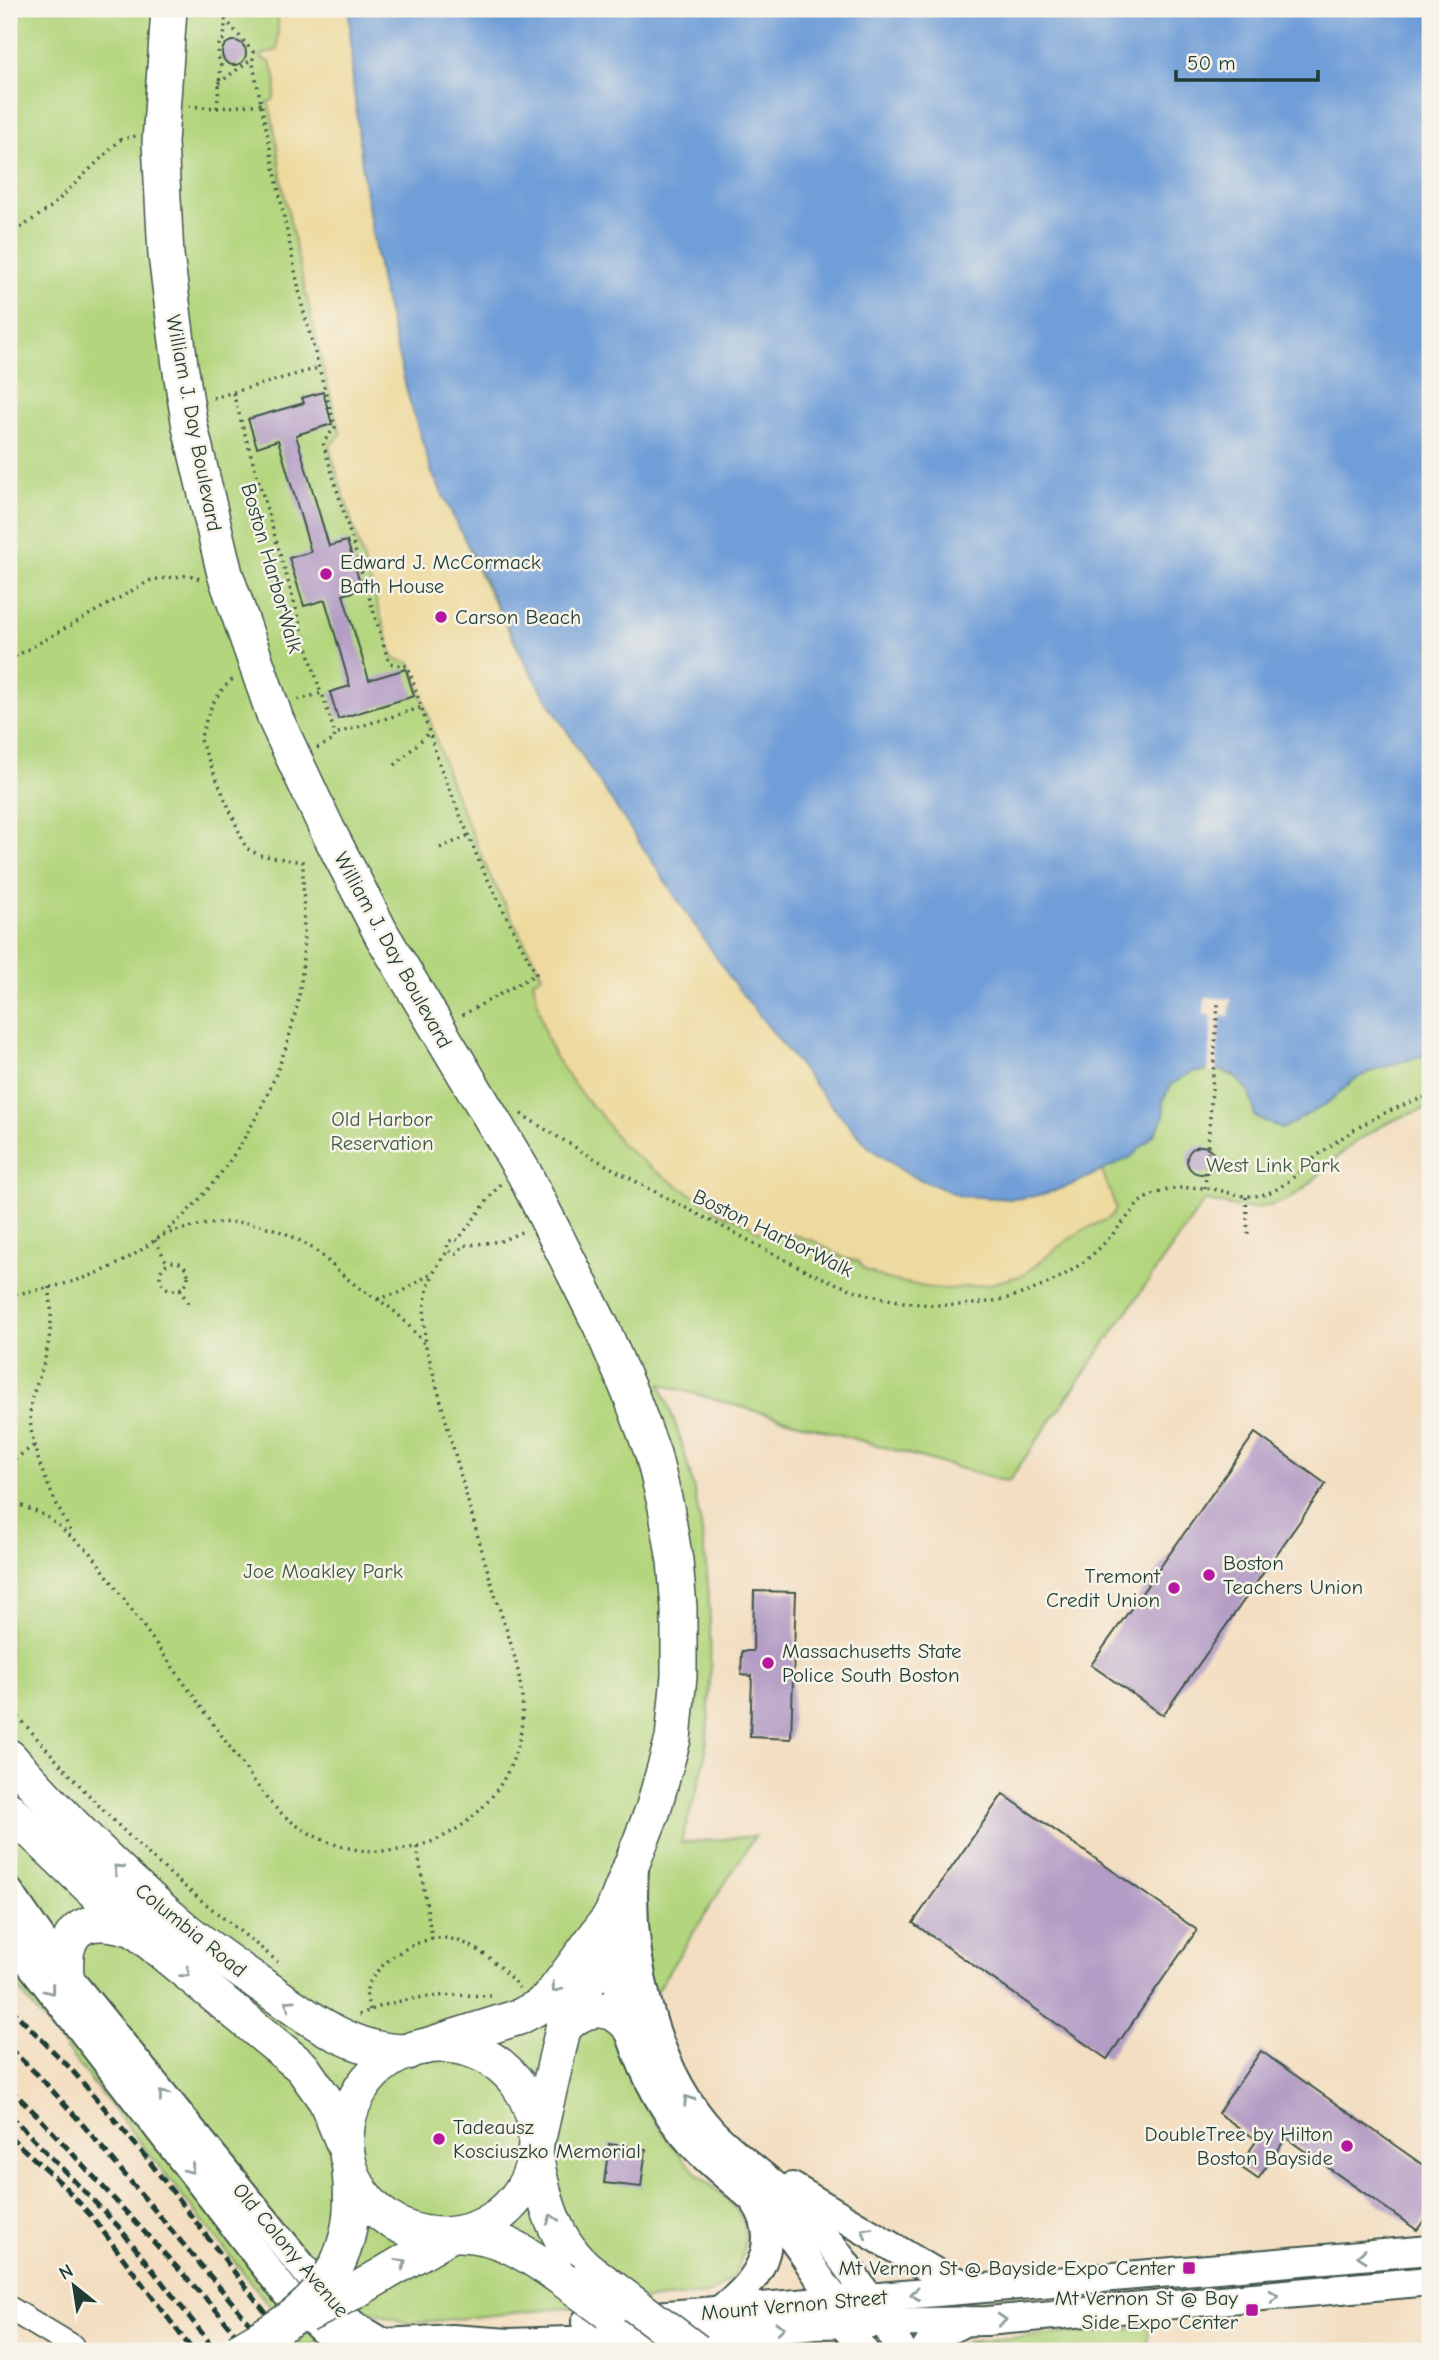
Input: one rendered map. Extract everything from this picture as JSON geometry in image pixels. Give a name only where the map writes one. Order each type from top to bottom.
[{"type":"main road","name":"William J. Day Boulevard","points":[[169,9],[160,142],[166,255],[190,427],[225,575],[260,680],[290,754],[382,935],[524,1173],[558,1236],[632,1398],[660,1478],[677,1577],[680,1640],[673,1739],[666,1769],[635,1861],[612,1914],[551,1996],[538,2007],[524,2015],[415,2049]]},
{"type":"main road","name":"Columbia Road","points":[[9,1757],[115,1867],[220,1956],[338,2034],[379,2049],[415,2049]]},
{"type":"main road","name":"Columbia Road","points":[[9,1810],[134,1928],[302,2067],[326,2101],[347,2157],[352,2191],[351,2224],[344,2249],[344,2282]]},
{"type":"main road","name":"William J. Day Boulevard","points":[[536,2150],[563,2029],[599,1964],[607,1944],[612,1914]]},
{"type":"main road","points":[[66,1975],[68,1945],[75,1933],[85,1925],[109,1922],[134,1928]]},
{"type":"main road","points":[[563,2029],[578,2015],[593,2009],[614,2013],[630,2027]]},
{"type":"main road","points":[[659,2351],[576,2274],[572,2255],[559,2235],[550,2212],[536,2150],[533,2117],[522,2090],[508,2072],[489,2058],[469,2049],[446,2045],[415,2049],[377,2070],[360,2090],[347,2122],[347,2157],[361,2192],[375,2209],[400,2226],[421,2233],[473,2234],[498,2241],[576,2274],[696,2351]]},
{"type":"main road","points":[[238,2351],[287,2323],[344,2282],[454,2234],[485,2224],[509,2207],[529,2176],[536,2150]]},
{"type":"street","name":"William J. Day Boulevard","points":[[635,1861],[633,1890],[636,1934],[645,1994],[665,2059],[682,2092],[705,2124],[732,2151],[803,2212],[833,2248],[902,2351]]},
{"type":"street","name":"Old Colony Avenue","points":[[9,1892],[66,1975],[335,2307],[353,2325],[387,2343]]},
{"type":"street","name":"William J. Day Boulevard","points":[[612,1914],[615,1958],[630,2027],[653,2086],[676,2123],[702,2154],[790,2235],[829,2308],[864,2351]]},
{"type":"street","name":"Old Colony Avenue","points":[[9,1936],[294,2303],[323,2330],[343,2340],[387,2343]]},
{"type":"street","points":[[732,2151],[941,2276],[964,2285],[994,2288]]},
{"type":"street","points":[[718,2311],[747,2288],[762,2264],[766,2245],[765,2226],[760,2210],[752,2198]]},
{"type":"street","name":"Mount Vernon Street","points":[[387,2343],[452,2339],[509,2343],[600,2337],[687,2337],[829,2308],[867,2297],[1430,2250]]},
{"type":"street","name":"Mount Vernon Street","points":[[452,2339],[502,2328],[600,2337],[718,2311],[829,2308],[885,2324],[962,2323],[1430,2281]]},
{"type":"street","points":[[9,2308],[72,2346]]},
{"type":"street","points":[[925,2351],[940,2333],[962,2323]]},
{"type":"street","points":[[509,2343],[537,2351]]},
{"type":"path","points":[[217,108],[221,63],[218,57],[219,43],[225,39],[226,9]]},
{"type":"path","points":[[226,19],[253,52],[302,305],[335,427],[323,443],[389,663],[408,667],[429,733],[468,836],[496,899],[536,974],[459,1017]]},
{"type":"path","points":[[219,83],[253,58]]},
{"type":"path","points":[[189,106],[217,108],[262,104]]},
{"type":"path","points":[[9,236],[40,216],[123,138],[138,136]]},
{"type":"path","points":[[211,389],[213,398],[318,368]]},
{"type":"path","points":[[233,393],[335,734],[334,740],[317,748]]},
{"type":"path","points":[[9,660],[151,580],[190,575],[202,579]]},
{"type":"path","points":[[235,678],[214,700],[200,740],[246,848],[259,855],[303,862],[313,858]]},
{"type":"path","points":[[294,690],[299,702],[321,694]]},
{"type":"path","points":[[335,734],[421,708]]},
{"type":"path","points":[[394,765],[429,733]]},
{"type":"path","points":[[314,740],[322,759]]},
{"type":"path","points":[[440,848],[468,836]]},
{"type":"path","points":[[9,1295],[85,1278],[114,1266],[161,1235],[205,1191],[236,1150],[267,1094],[297,1006],[304,945],[303,862]]},
{"type":"path","points":[[1205,1188],[1218,1004]]},
{"type":"path","name":"Boston HarborWalk","points":[[521,1114],[590,1157],[819,1275],[879,1297],[909,1302],[978,1304],[1033,1291],[1052,1283],[1087,1259],[1140,1202],[1149,1196],[1205,1188],[1246,1197],[1258,1196],[1278,1188],[1346,1135],[1393,1109],[1430,1096]]},
{"type":"path","points":[[458,1240],[496,1187],[502,1183]]},
{"type":"path","points":[[1246,1197],[1248,1236]]},
{"type":"path","points":[[161,1235],[219,1221],[249,1223],[277,1230],[316,1251],[351,1282],[392,1310],[426,1346]]},
{"type":"path","points":[[461,1246],[500,1241],[526,1230]]},
{"type":"path","points":[[155,1239],[167,1263]]},
{"type":"path","points":[[448,1251],[455,1254],[460,1251],[458,1240]]},
{"type":"path","points":[[9,1500],[39,1512],[86,1548],[267,1799],[288,1820],[319,1839],[340,1847],[377,1852],[416,1847],[435,1841],[461,1826],[493,1796],[514,1757],[523,1712],[511,1647],[426,1346],[424,1307],[433,1272],[448,1251],[448,1242],[458,1240]]},
{"type":"path","points":[[180,1262],[187,1269],[188,1279],[180,1289],[170,1290],[162,1284],[160,1271],[167,1263],[180,1262]]},
{"type":"path","points":[[376,1299],[402,1292],[433,1272]]},
{"type":"path","points":[[49,1287],[52,1305],[51,1332],[31,1404],[31,1420],[35,1446],[52,1494],[73,1536]]},
{"type":"path","points":[[180,1289],[190,1307]]},
{"type":"path","points":[[9,1463],[35,1446]]},
{"type":"path","points":[[9,1706],[64,1767],[149,1853],[189,1890],[286,1968]]},
{"type":"path","points":[[416,1847],[432,1939]]},
{"type":"path","points":[[370,2010],[367,1990],[382,1967],[403,1951],[432,1939],[447,1938],[474,1948],[501,1968],[520,1994]]},
{"type":"path","points":[[355,2017],[418,1996],[499,1996]]},
{"type":"green space","name":"Old Harbor Reservation","points":[[9,9],[349,9],[353,82],[364,182],[381,284],[480,575],[526,664],[591,770],[825,1098],[870,1148],[1042,1195],[1102,1171],[1164,1115],[1163,1099],[1170,1085],[1182,1075],[1197,1070],[1229,1074],[1242,1083],[1251,1097],[1254,1116],[1282,1129],[1326,1104],[1354,1080],[1369,1072],[1430,1055],[1430,1108],[1392,1121],[1368,1134],[1292,1197],[1280,1203],[1256,1208],[1205,1200],[1008,1482],[660,1384],[674,1420],[694,1491],[709,1600],[707,1740],[702,1771],[681,1843],[755,1836],[620,2048],[636,2088],[665,2136],[691,2167],[732,2204],[743,2223],[744,2247],[740,2262],[727,2281],[707,2294],[408,2323],[370,2311],[304,2349],[9,1977]]},
{"type":"green space","points":[[1149,2326],[1148,2340],[1143,2351],[1004,2351],[965,2342]]},
{"type":"sand","name":"Carson Beach","points":[[278,9],[349,9],[353,82],[364,182],[381,284],[409,399],[480,575],[526,664],[591,770],[825,1098],[870,1148],[909,1175],[933,1183],[1071,1185],[1102,1171],[1116,1208],[1111,1217],[1083,1230],[1023,1275],[990,1284],[948,1289],[930,1288],[883,1278],[865,1270],[858,1261],[846,1259],[814,1241],[787,1233],[757,1231],[747,1223],[721,1213],[702,1201],[654,1170],[622,1145],[555,1057],[545,1034],[533,981],[542,975],[490,876],[450,782],[411,663],[394,659],[329,447],[341,434],[310,313],[282,181],[268,102],[273,100],[275,95],[275,76],[270,62],[261,58],[261,55],[278,50]]},
{"type":"water","points":[[349,9],[1430,9],[1430,1055],[1369,1072],[1354,1080],[1326,1104],[1282,1129],[1254,1116],[1248,1090],[1232,1074],[1220,1070],[1192,1072],[1172,1084],[1163,1099],[1164,1115],[1156,1133],[1131,1157],[1071,1185],[1042,1195],[1013,1199],[960,1196],[910,1175],[870,1148],[825,1098],[732,981],[591,770],[526,664],[432,473],[409,399],[381,284],[364,182],[353,82]]},
{"type":"pier","points":[[1205,997],[1231,999],[1229,1017],[1221,1016],[1216,1073],[1208,1073],[1212,1016],[1204,1014]]},
{"type":"building","points":[[234,41],[243,44],[246,53],[243,62],[234,65],[225,62],[222,53],[225,44]]},
{"type":"building","points":[[323,392],[332,424],[296,435],[329,546],[347,541],[362,589],[343,595],[369,680],[406,669],[414,696],[338,719],[330,692],[350,686],[325,600],[304,606],[289,558],[311,552],[278,440],[257,447],[248,419],[304,403],[302,398]]},
{"type":"building","points":[[1201,1146],[1211,1150],[1215,1160],[1211,1170],[1201,1174],[1191,1170],[1187,1160],[1191,1150]]},
{"type":"building","name":"Boston Teachers Union","points":[[1255,1433],[1326,1484],[1163,1715],[1091,1665]]},
{"type":"building","name":"Massachusetts State Police South Boston","points":[[754,1591],[796,1592],[791,1739],[750,1737],[752,1676],[741,1675],[742,1651],[753,1651]]},
{"type":"building","points":[[1003,1794],[1197,1930],[1107,2059],[913,1923]]},
{"type":"building","name":"DoubleTree by Hilton Boston Bayside","points":[[1261,2051],[1430,2170],[1430,2212],[1417,2230],[1286,2138],[1258,2179],[1239,2166],[1257,2140],[1218,2113]]},
{"type":"building","points":[[609,2144],[646,2149],[641,2187],[604,2183]]},
{"type":"railway","points":[[9,2007],[71,2069],[142,2152],[295,2351]]},
{"type":"railway","points":[[9,2048],[78,2119],[273,2351]]},
{"type":"railway","points":[[9,2088],[217,2311],[249,2351]]},
{"type":"railway","points":[[9,2114],[118,2226],[216,2351]]},
{"type":"railway","points":[[9,2136],[62,2184],[93,2218],[193,2351]]},
{"type":"place","name":"Edward J. McCormack Bath House","points":[[326,574]]},
{"type":"place","name":"Carson Beach","points":[[441,617]]},
{"type":"place","name":"Boston Teachers Union","points":[[1209,1575]]},
{"type":"place","name":"Tremont Credit Union","points":[[1174,1588]]},
{"type":"place","name":"Massachusetts State Police South Boston","points":[[768,1663]]},
{"type":"place","name":"Tadeausz Kosciuszko Memorial","points":[[439,2139]]},
{"type":"place","name":"DoubleTree by Hilton Boston Bayside","points":[[1347,2146]]},
{"type":"place","name":"Mt Vernon St @ Bayside Expo Center","points":[[1189,2268]]},
{"type":"place","name":"Mt Vernon St @ Bay Side Expo Center","points":[[1252,2310]]},
{"type":"park label","name":"West Link Park","points":[[1273,1165]]},
{"type":"park label","name":"Joe Moakley Park","points":[[323,1571]]}]
